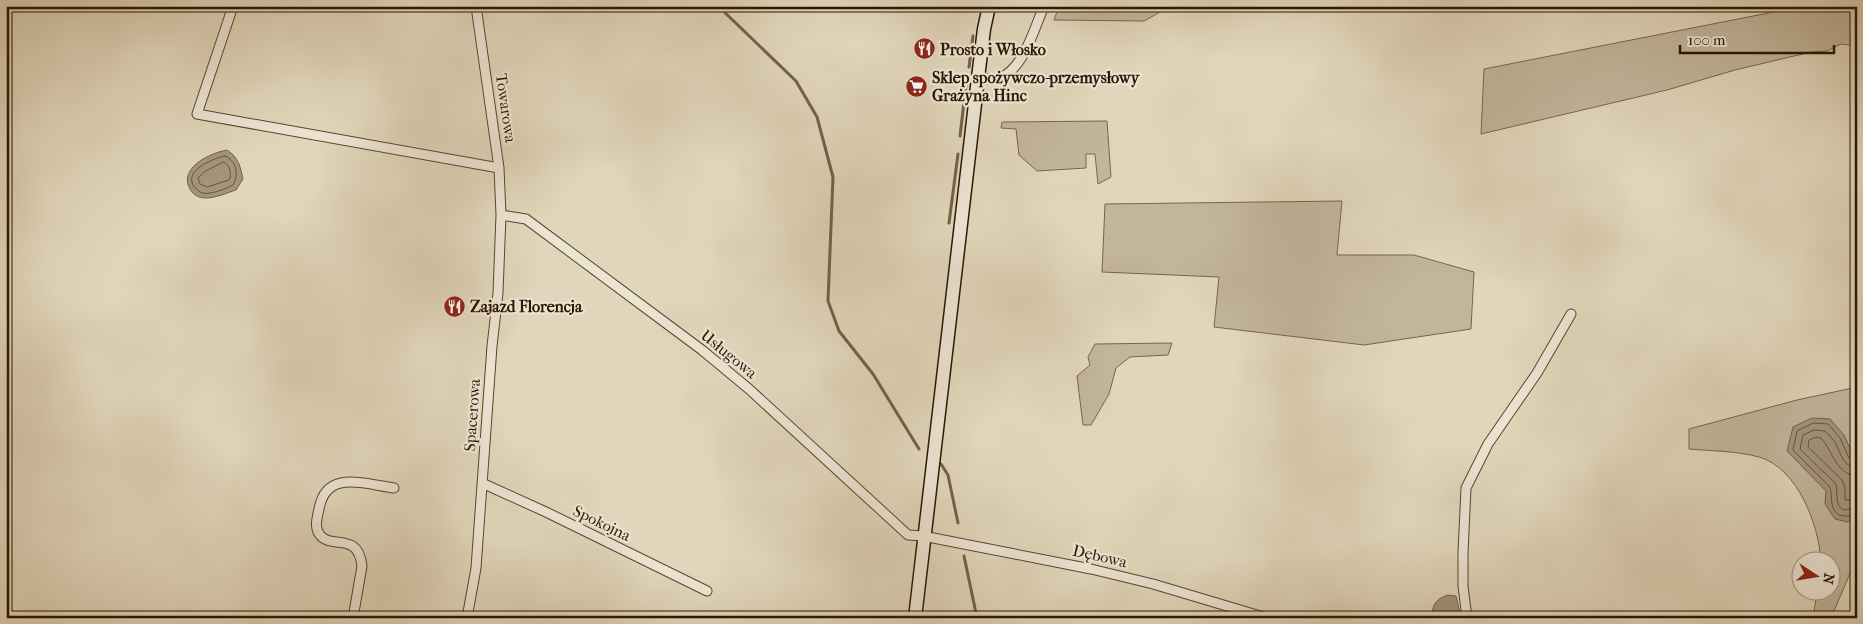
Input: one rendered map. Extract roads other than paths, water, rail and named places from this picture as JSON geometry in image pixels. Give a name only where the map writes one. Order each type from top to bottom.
[{"type":"main road","points":[[984,6],[984,29]]},
{"type":"main road","points":[[915,618],[923,536],[978,78],[989,6]]},
{"type":"street","points":[[233,6],[197,114],[499,168]]},
{"type":"street","name":"Towarowa","points":[[476,6],[499,168],[501,214]]},
{"type":"street","points":[[978,78],[996,79],[1016,68],[1044,6]]},
{"type":"street","name":"Usługowa","points":[[501,214],[526,219],[702,350],[749,389],[908,535],[923,536]]},
{"type":"street","name":"Spacerowa","points":[[467,618],[476,568],[492,346],[498,293],[501,214]]},
{"type":"street","points":[[1467,618],[1463,586],[1466,488],[1488,444],[1537,373],[1571,314]]},
{"type":"street","points":[[353,618],[362,566],[361,558],[353,546],[323,538],[319,534],[316,527],[321,498],[330,487],[343,481],[394,488]]},
{"type":"street","name":"Spokojna","points":[[482,483],[546,512],[707,591]]},
{"type":"street","name":"Dębowa","points":[[923,536],[1092,569],[1153,584],[1267,618]]},
{"type":"water","points":[[227,150],[237,159],[243,179],[236,190],[210,198],[195,194],[190,189],[187,181],[188,174],[192,168],[212,154]]},
{"type":"water","points":[[1812,418],[1830,419],[1844,435],[1853,455],[1857,459],[1857,517],[1848,522],[1835,519],[1825,504],[1826,491],[1787,451],[1793,427]]},
{"type":"water","points":[[1447,595],[1456,596],[1461,618],[1432,618],[1435,604]]},
{"type":"waterway","points":[[718,6],[796,81],[817,117],[833,177],[828,301],[839,331],[873,374],[919,449]]},
{"type":"waterway","points":[[969,67],[973,36]]},
{"type":"waterway","points":[[960,136],[966,85]]},
{"type":"waterway","points":[[949,223],[958,154]]},
{"type":"waterway","points":[[941,464],[948,475],[958,523]]},
{"type":"waterway","points":[[964,556],[977,618]]},
{"type":"place","name":"Prosto i Włosko","points":[[924,49]]},
{"type":"place","name":"Sklep spożywczo-przemysłowy Grażyna Hinc","points":[[916,86]]},
{"type":"place","name":"Zajazd Florencja","points":[[454,306]]}]
